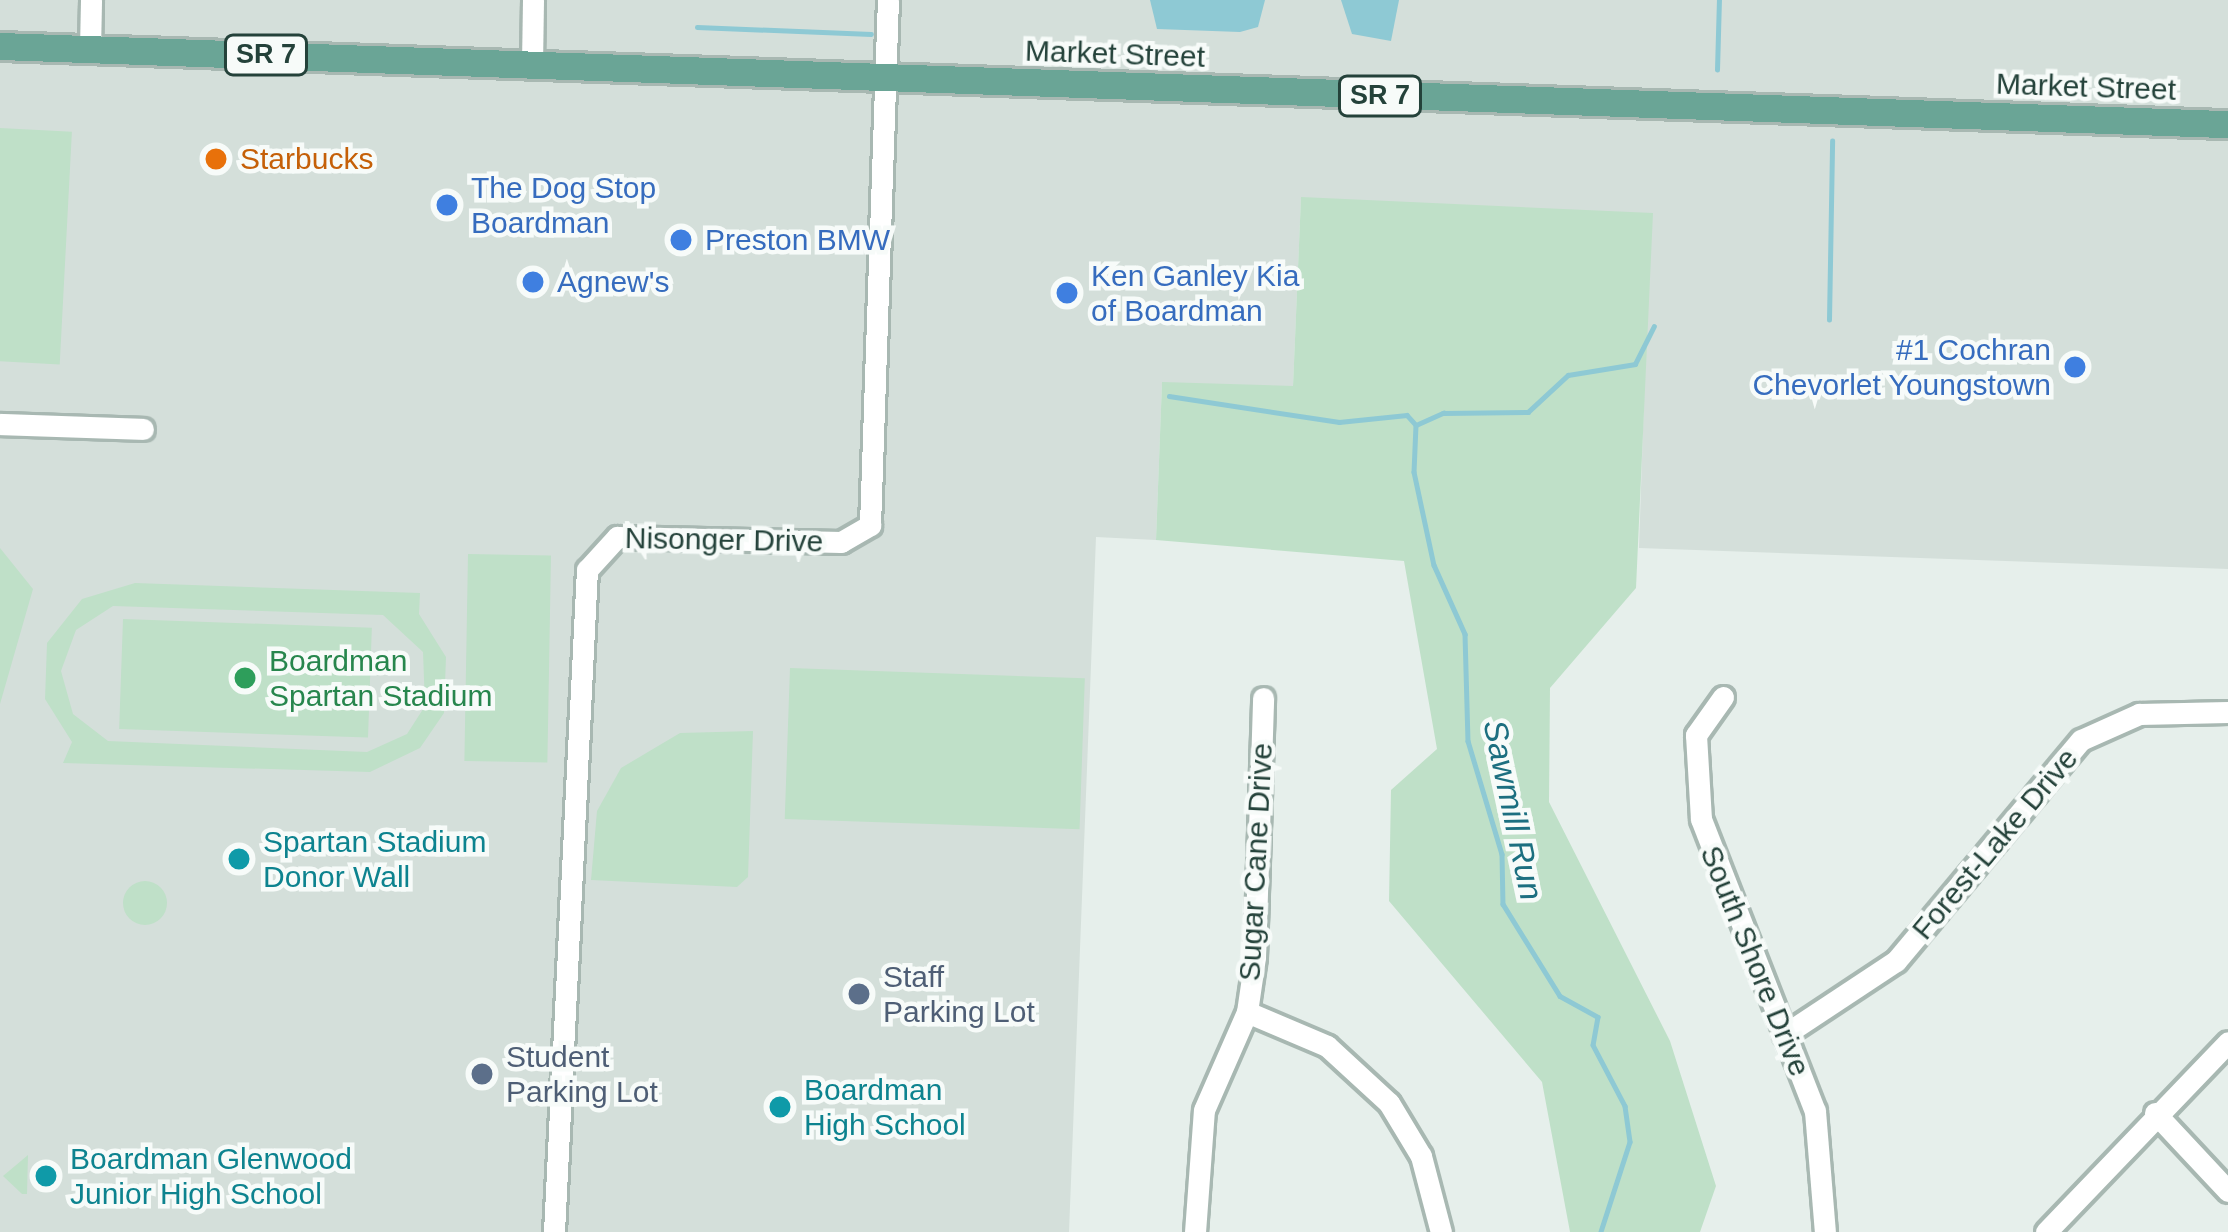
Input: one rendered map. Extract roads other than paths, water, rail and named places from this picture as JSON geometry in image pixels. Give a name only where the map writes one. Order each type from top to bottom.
[{"type":"main road","name":"Market Street","points":[[0,46],[2228,124]]},
{"type":"street","points":[[90,49],[91,0]]},
{"type":"street","points":[[532,64],[533,0]]},
{"type":"street","points":[[886,76],[888,0]]},
{"type":"street","name":"Nisonger Drive","points":[[554,1232],[587,569],[616,537],[863,536],[875,500],[886,76]]},
{"type":"street","points":[[0,424],[143,428]]},
{"type":"street","name":"South Shore Drive","points":[[1723,697],[1695,742],[1701,819],[1823,1139],[1825,1232]]},
{"type":"street","name":"Sugar Cane Drive","points":[[1195,1232],[1204,1110],[1247,1012],[1263,698]]},
{"type":"street","name":"Forest-Lake Drive","points":[[1784,1035],[1896,961],[2080,740],[2140,714],[2228,712]]},
{"type":"street","points":[[1247,1012],[1327,1046],[1389,1102],[1421,1156],[1441,1232]]},
{"type":"street","points":[[2046,1232],[2155,1113],[2228,1042]]},
{"type":"street","points":[[2155,1113],[2228,1191]]},
{"type":"water","points":[[1150,0],[1265,0],[1258,27],[1240,32],[1157,29]]},
{"type":"water","points":[[1341,0],[1399,0],[1391,41],[1352,34]]},
{"type":"waterway","name":"Sawmill Run","points":[[1717,70],[1719,0]]},
{"type":"waterway","points":[[697,27],[871,34]]},
{"type":"waterway","name":"Sawmill Run","points":[[1829,320],[1832,141]]},
{"type":"waterway","name":"Sawmill Run","points":[[1416,425],[1443,413],[1528,412],[1568,375],[1635,364],[1654,326]]},
{"type":"waterway","points":[[1169,396],[1339,422],[1407,415],[1416,425]]},
{"type":"waterway","name":"Sawmill Run","points":[[1416,425],[1414,472],[1434,565],[1465,634],[1468,741],[1502,854],[1503,904],[1560,996],[1598,1017],[1593,1045],[1625,1106],[1630,1142],[1601,1232]]},
{"type":"place","name":"Starbucks","points":[[216,159]]},
{"type":"place","name":"The Dog Stop Boardman","points":[[447,205]]},
{"type":"place","name":"Preston BMW","points":[[681,240]]},
{"type":"place","name":"Agnew's","points":[[533,282]]},
{"type":"place","name":"Ken Ganley Kia of Boardman","points":[[1067,293]]},
{"type":"place","name":"#1 Cochran Chevorlet Youngstown","points":[[2075,367]]},
{"type":"place","name":"Boardman Spartan Stadium","points":[[245,678]]},
{"type":"place","name":"Spartan Stadium Donor Wall","points":[[239,859]]},
{"type":"place","name":"Staff Parking Lot","points":[[859,994]]},
{"type":"place","name":"Student Parking Lot","points":[[482,1074]]},
{"type":"place","name":"Boardman High School","points":[[780,1107]]},
{"type":"place","name":"Boardman Glenwood Junior High School","points":[[46,1176]]}]
